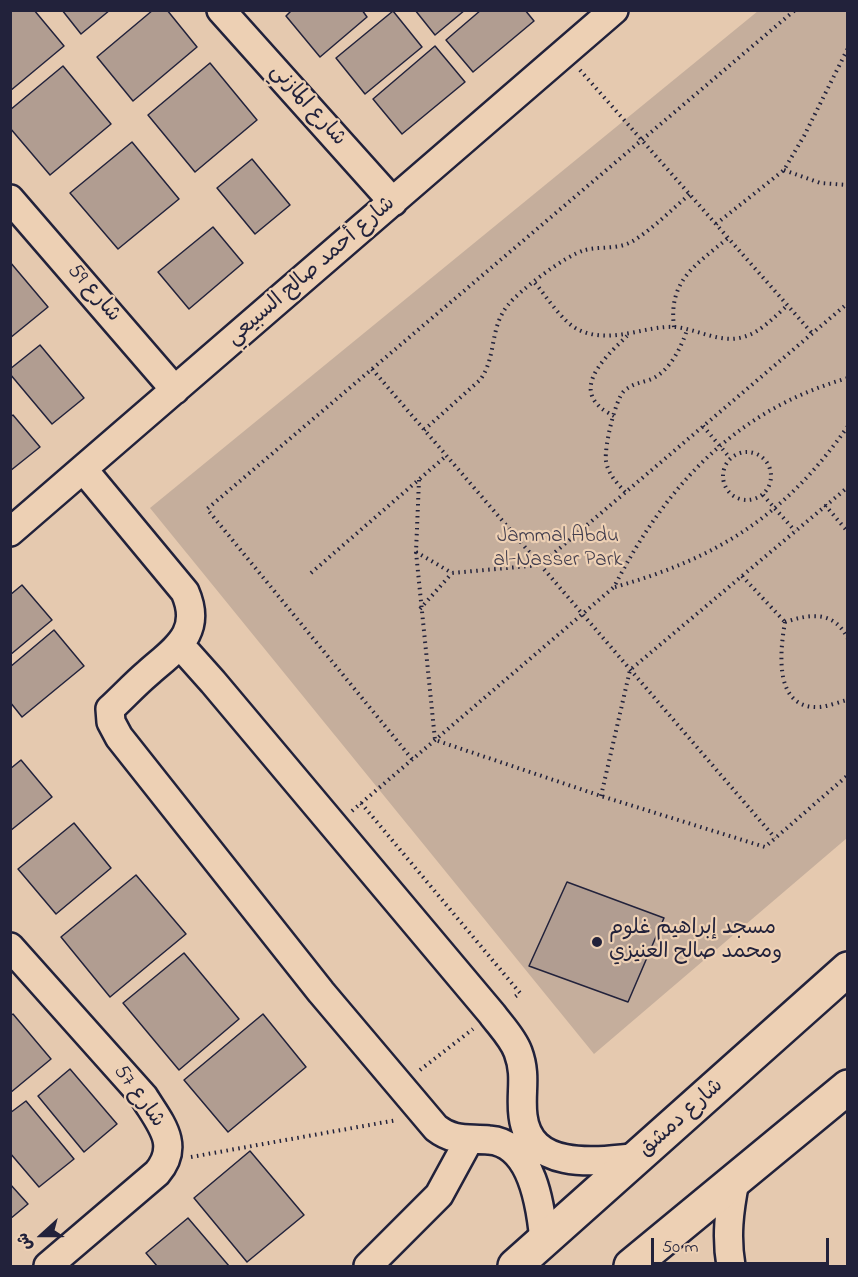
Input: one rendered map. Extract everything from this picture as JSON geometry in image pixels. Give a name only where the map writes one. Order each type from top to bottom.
[{"type":"main road","name":"شارع دمشق","points":[[515,1266],[640,1157],[848,969]]},
{"type":"main road","points":[[631,1266],[848,1087]]},
{"type":"street","name":"شارع المازني","points":[[221,10],[393,202]]},
{"type":"street","name":"شارع أحمد صالح السبيعي","points":[[10,532],[614,10]]},
{"type":"street","name":"شارع 59","points":[[10,199],[175,390]]},
{"type":"street","points":[[83,470],[185,592],[190,605],[191,623],[178,648],[110,709],[111,722],[137,760],[314,984],[436,1128],[457,1139],[500,1142],[525,1165],[541,1205],[544,1242]]},
{"type":"street","points":[[178,648],[198,665],[332,827],[492,1014],[517,1048],[525,1082],[523,1115],[526,1129],[535,1141],[555,1155],[579,1161],[640,1157]]},
{"type":"street","name":"شارع 57","points":[[10,947],[144,1097],[161,1124],[169,1145],[167,1161]]},
{"type":"street","points":[[479,1140],[497,1139],[512,1131],[523,1115]]},
{"type":"street","points":[[368,1266],[439,1195],[479,1140]]},
{"type":"street","points":[[48,1266],[167,1161]]},
{"type":"street","points":[[731,1266],[727,1245],[728,1220],[735,1181]]},
{"type":"path","points":[[412,759],[207,509],[795,10]]},
{"type":"path","points":[[716,224],[784,170],[804,136],[848,48]]},
{"type":"path","points":[[565,53],[812,333]]},
{"type":"path","points":[[784,170],[820,183],[848,185]]},
{"type":"path","points":[[424,430],[480,381],[492,360],[494,335],[502,312],[562,260],[574,253],[613,248],[634,240],[690,194]]},
{"type":"path","points":[[674,327],[672,312],[679,284],[687,272],[728,238]]},
{"type":"path","points":[[535,283],[574,327],[588,333],[627,335],[674,327],[726,339],[744,337],[759,329],[788,304]]},
{"type":"path","points":[[416,552],[452,573],[540,565],[848,303]]},
{"type":"path","points":[[625,492],[613,478],[606,460],[618,398],[632,385],[651,380],[674,358],[687,330]]},
{"type":"path","points":[[614,416],[596,405],[593,396],[593,376],[597,367],[627,335]]},
{"type":"path","points":[[372,369],[775,838]]},
{"type":"path","points":[[332,827],[614,587],[637,542],[666,500],[700,463],[740,430],[783,404],[848,378]]},
{"type":"path","points":[[703,426],[730,458]]},
{"type":"path","points":[[614,587],[663,573],[709,553],[753,526],[775,508],[826,457],[848,426]]},
{"type":"path","points":[[740,452],[751,452],[761,456],[768,464],[772,475],[763,495],[747,501],[731,496],[726,489],[722,472],[730,458],[740,452]]},
{"type":"path","points":[[311,573],[446,456]]},
{"type":"path","points":[[419,480],[416,552],[435,740]]},
{"type":"path","points":[[601,796],[630,669],[848,487]]},
{"type":"path","points":[[763,495],[795,531]]},
{"type":"path","points":[[825,505],[848,532]]},
{"type":"path","points":[[420,609],[452,573]]},
{"type":"path","points":[[742,576],[785,622]]},
{"type":"path","points":[[785,622],[808,615],[824,616],[837,624],[848,639]]},
{"type":"path","points":[[785,622],[781,649],[781,675],[788,690],[800,701],[814,706],[847,700]]},
{"type":"path","points":[[435,740],[601,796],[765,847],[848,775]]},
{"type":"path","points":[[167,1161],[398,1122],[387,1097],[520,993],[361,803]]},
{"type":"green space","name":"Jammal Abdu al-Nasser Park","points":[[758,11],[847,11],[847,838],[594,1054],[150,508]]},
{"type":"building","points":[[10,10],[34,10],[64,46],[10,91]]},
{"type":"building","points":[[62,10],[110,10],[81,34]]},
{"type":"building","points":[[153,10],[167,10],[197,47],[133,101],[97,57]]},
{"type":"building","points":[[292,10],[362,10],[367,17],[320,57],[286,16]]},
{"type":"building","points":[[415,10],[465,10],[435,35]]},
{"type":"building","points":[[481,10],[525,10],[534,21],[473,72],[446,40]]},
{"type":"building","points":[[393,11],[422,47],[365,94],[336,58]]},
{"type":"building","points":[[435,46],[465,82],[402,134],[373,99]]},
{"type":"building","points":[[210,63],[257,120],[195,172],[148,115]]},
{"type":"building","points":[[63,66],[111,124],[50,175],[10,128],[10,110]]},
{"type":"building","points":[[132,142],[179,199],[118,249],[70,193]]},
{"type":"building","points":[[252,159],[290,205],[255,234],[217,188]]},
{"type":"building","points":[[213,227],[243,263],[189,309],[158,272]]},
{"type":"building","points":[[10,262],[48,307],[10,338]]},
{"type":"building","points":[[40,345],[84,398],[52,424],[10,374],[10,369]]},
{"type":"building","points":[[13,415],[40,447],[10,471],[10,417]]},
{"type":"building","points":[[22,585],[52,620],[10,655],[10,595]]},
{"type":"building","points":[[54,630],[84,666],[22,717],[10,702],[10,667]]},
{"type":"building","points":[[21,760],[52,797],[10,831],[10,769]]},
{"type":"building","points":[[74,823],[111,868],[56,914],[18,869]]},
{"type":"building","points":[[136,875],[186,934],[110,997],[61,937]]},
{"type":"building","name":"مسجد إبراهيم غلوم ومحمد صالح العنيزي","points":[[567,882],[664,918],[628,1002],[529,966]]},
{"type":"building","points":[[184,953],[239,1019],[179,1070],[123,1003]]},
{"type":"building","points":[[13,1014],[51,1059],[10,1093],[10,1016]]},
{"type":"building","points":[[263,1014],[306,1067],[228,1132],[184,1080]]},
{"type":"building","points":[[70,1069],[117,1124],[84,1152],[38,1096]]},
{"type":"building","points":[[26,1101],[74,1159],[39,1187],[10,1153],[10,1113]]},
{"type":"building","points":[[250,1151],[304,1215],[247,1262],[194,1198]]},
{"type":"building","points":[[10,1184],[28,1204],[10,1219]]},
{"type":"building","points":[[188,1218],[229,1266],[157,1266],[146,1253]]},
{"type":"place","name":"مسجد إبراهيم غلوم ومحمد صالح العنيزي","points":[[597,942]]}]
